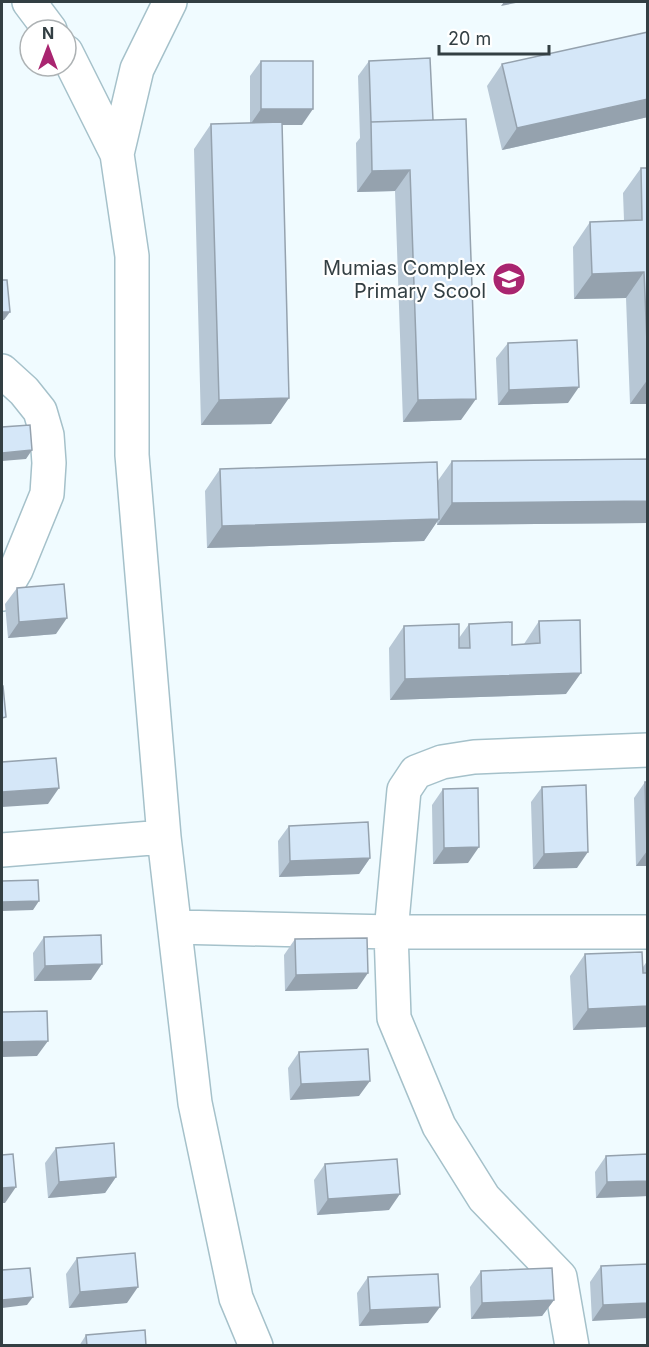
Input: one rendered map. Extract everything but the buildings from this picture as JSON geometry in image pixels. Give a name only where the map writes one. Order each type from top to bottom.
[{"type":"street","points":[[29,2],[41,18]]},
{"type":"street","points":[[117,154],[137,69],[170,2]]},
{"type":"street","points":[[78,74],[117,154],[132,256],[132,455],[164,837],[195,1103],[236,1298],[256,1346]]},
{"type":"street","points":[[2,371],[24,391],[40,411],[47,435],[49,463],[47,494],[16,570],[2,594]]},
{"type":"street","points":[[572,1346],[560,1277],[484,1198],[440,1126],[394,1018],[391,932],[404,790],[416,772],[442,762],[474,757],[648,750]]},
{"type":"street","points":[[2,850],[164,837]]},
{"type":"street","points":[[175,927],[391,932],[648,932]]},
{"type":"place","name":"Mumias Complex Primary Scool","points":[[509,279]]}]
